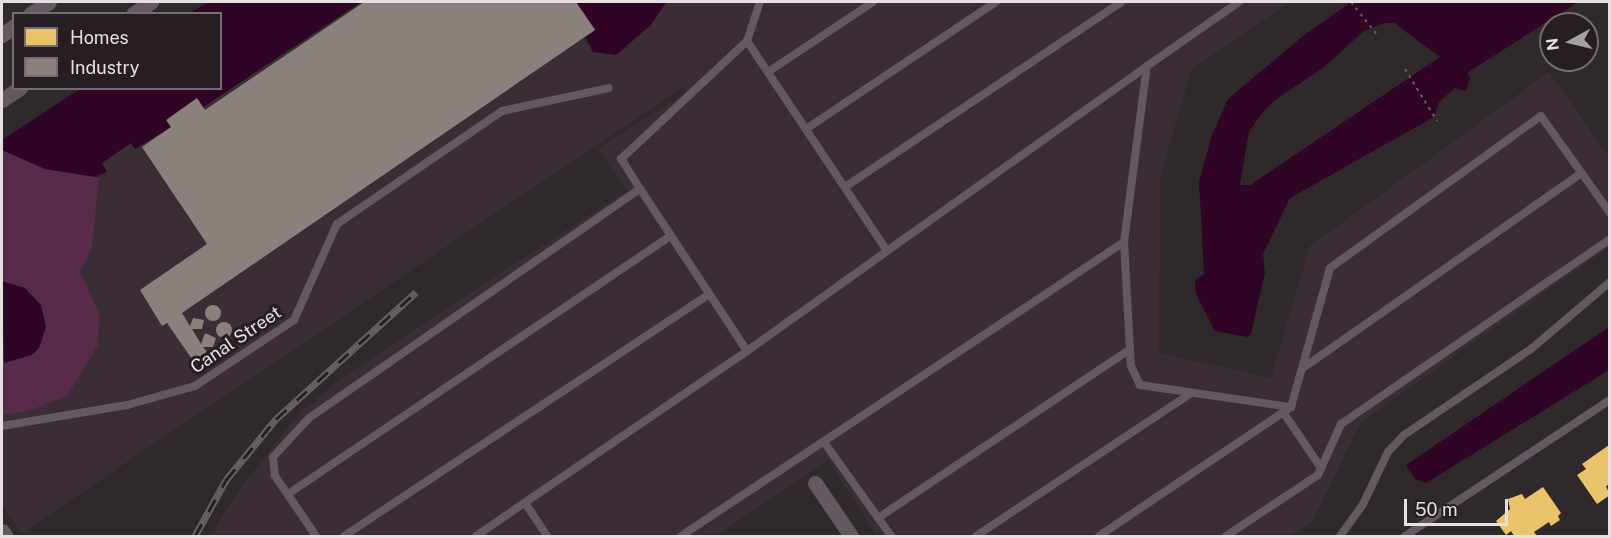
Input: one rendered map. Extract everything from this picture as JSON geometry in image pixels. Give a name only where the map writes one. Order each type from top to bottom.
[{"type":"street","points":[[33,12],[49,2]]},
{"type":"street","points":[[137,12],[151,2]]},
{"type":"street","points":[[2,100],[17,90]]},
{"type":"street","points":[[815,483],[851,537]]},
{"type":"lane","points":[[747,351],[621,159],[747,40],[760,2]]},
{"type":"lane","points":[[768,72],[873,2]]},
{"type":"lane","points":[[806,129],[996,2]]},
{"type":"lane","points":[[844,187],[1120,2]]},
{"type":"lane","points":[[476,537],[747,351],[1239,2]]},
{"type":"lane","points":[[747,40],[887,251]]},
{"type":"lane","points":[[1147,66],[1124,242],[1131,366],[1140,385],[1291,407]]},
{"type":"lane","name":"Canal Street","points":[[2,426],[127,405],[195,386],[294,320],[337,224],[502,111],[609,88]]},
{"type":"lane","points":[[1099,537],[1291,407],[1330,268],[1541,116],[1610,213]]},
{"type":"lane","points":[[1302,368],[1581,173]]},
{"type":"lane","points":[[316,537],[275,476],[273,458],[309,418],[640,189]]},
{"type":"lane","points":[[288,494],[671,236]]},
{"type":"lane","points":[[1226,537],[1318,475],[1341,423],[1610,239]]},
{"type":"lane","points":[[681,537],[1124,242]]},
{"type":"lane","points":[[1340,537],[1363,504],[1388,453],[1404,435],[1531,349],[1610,282]]},
{"type":"lane","points":[[344,537],[709,294]]},
{"type":"lane","points":[[878,518],[1130,349]]},
{"type":"lane","points":[[976,537],[1191,393]]},
{"type":"lane","points":[[1404,537],[1610,400]]},
{"type":"lane","points":[[1284,412],[1321,468]]},
{"type":"lane","points":[[824,442],[891,537]]},
{"type":"lane","points":[[525,503],[547,537]]},
{"type":"path","points":[[1351,2],[1378,36]]},
{"type":"path","points":[[1405,69],[1437,121]]},
{"type":"shaded area","points":[[208,2],[361,2],[202,108],[135,149],[131,143],[102,163],[107,172],[96,177],[45,169],[2,150],[2,140],[78,90],[222,90],[222,12],[192,12]]},
{"type":"shaded area","points":[[361,2],[576,2],[616,55],[651,25],[666,2],[1290,2],[1192,68],[1160,177],[1159,353],[1271,378],[1310,246],[1549,72],[1609,157],[1609,247],[1361,422],[1312,522],[1289,536],[877,536],[828,460],[715,536],[210,536],[246,481],[302,410],[347,374],[626,191],[598,149],[687,92],[684,86],[22,533],[2,506],[2,150],[45,169],[102,163],[131,143],[135,149],[202,108]]},
{"type":"shaded area","points":[[576,2],[666,2],[651,25],[616,55],[593,52],[585,37],[596,30]]},
{"type":"shaded area","points":[[1351,2],[1578,2],[1562,12],[1539,12],[1539,27],[1467,73],[1470,78],[1466,91],[1455,88],[1439,102],[1434,117],[1290,198],[1263,254],[1265,273],[1251,334],[1247,337],[1215,331],[1196,294],[1195,280],[1204,274],[1199,181],[1212,135],[1228,99],[1303,36]],"holes":[[[1384,23],[1394,23],[1440,57],[1250,185],[1240,185],[1249,132],[1262,113],[1275,100],[1323,68],[1364,31]]]},
{"type":"shaded area","points":[[2,150],[45,169],[99,178],[92,248],[80,272],[99,313],[98,345],[67,396],[28,411],[2,415]]},
{"type":"shaded area","points":[[2,281],[25,288],[41,305],[46,327],[39,348],[32,355],[4,363]]},
{"type":"shaded area","points":[[1609,327],[1609,370],[1426,483],[1415,479],[1406,465]]},
{"type":"building: Homes","points":[[1609,445],[1610,484],[1606,486],[1610,495],[1597,504],[1577,475],[1586,469],[1582,464]]},
{"type":"building: Homes","points":[[1543,487],[1561,513],[1558,516],[1560,520],[1551,526],[1549,522],[1534,532],[1537,536],[1514,536],[1511,531],[1506,535],[1496,521],[1510,509],[1508,499],[1522,494],[1525,499]]},
{"type":"building: Industry","points":[[364,2],[576,2],[595,30],[182,313],[190,326],[193,318],[204,320],[202,329],[192,329],[201,344],[205,333],[216,338],[213,347],[203,347],[208,353],[194,362],[167,323],[162,326],[140,290],[207,244],[142,147],[171,127],[166,120],[197,98],[205,110]]},
{"type":"building: Industry","points":[[213,305],[219,307],[221,313],[219,319],[213,321],[207,319],[205,313],[207,307]]},
{"type":"building: Industry","points":[[221,322],[227,322],[232,330],[230,336],[221,338],[216,333],[216,327]]},
{"type":"railway","points":[[195,536],[226,480],[276,419],[416,292]]}]
